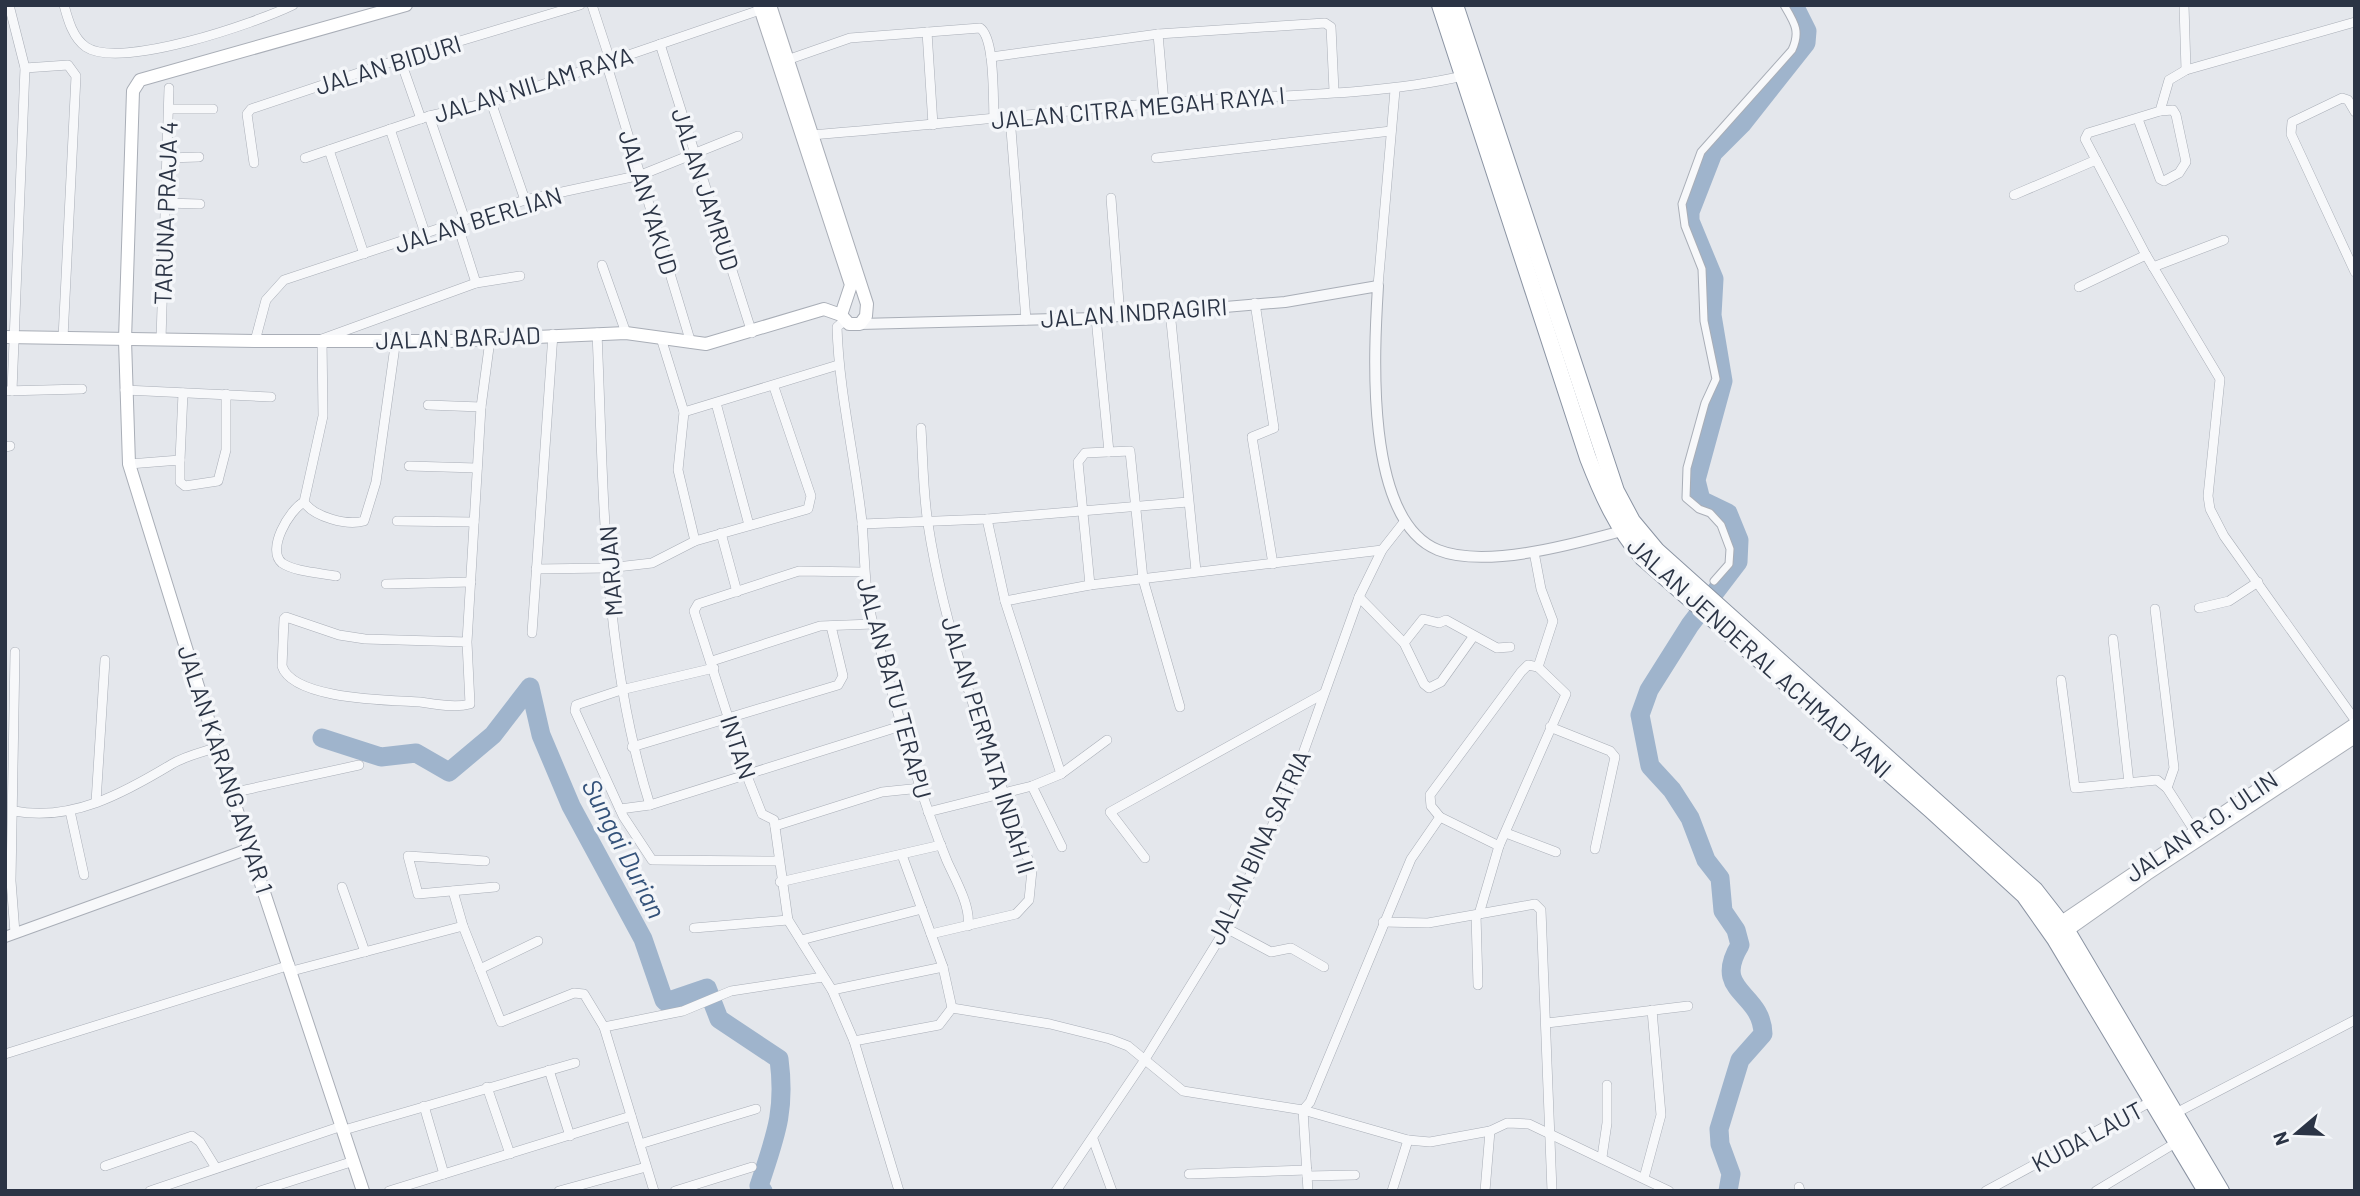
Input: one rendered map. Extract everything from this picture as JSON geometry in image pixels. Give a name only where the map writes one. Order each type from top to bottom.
[{"type":"highway","name":"JALAN JENDERAL ACHMAD YANI","points":[[1440,5],[1463,76],[1516,216]]},
{"type":"highway","name":"JALAN JENDERAL ACHMAD YANI","points":[[1455,5],[1516,216],[1549,316],[1592,470],[1622,531],[1643,558],[1691,590],[1714,610],[1992,864],[2058,931],[2221,1191]]},
{"type":"highway","name":"JALAN JENDERAL ACHMAD YANI","points":[[1549,316],[1616,491],[1632,521],[1691,590]]},
{"type":"highway","name":"JALAN JENDERAL ACHMAD YANI","points":[[2058,931],[2152,1101],[2206,1191]]},
{"type":"main road","name":"JALAN KARANG ANYAR 1","points":[[363,1191],[232,793],[129,464],[125,340],[135,84],[141,80],[406,5]]},
{"type":"main road","points":[[763,7],[788,60],[867,304],[866,316],[860,324]]},
{"type":"main road","points":[[763,7],[851,285],[843,318]]},
{"type":"main road","name":"JALAN BARJAD","points":[[9,337],[255,341],[491,340],[553,334],[626,333],[706,344],[752,333],[824,309],[860,324]]},
{"type":"main road","name":"JALAN R.O. ULIN","points":[[2145,870],[2194,830],[2355,722]]},
{"type":"main road","name":"JALAN R.O. ULIN","points":[[2058,931],[2145,870],[2355,737]]},
{"type":"street","points":[[9,5],[25,68],[9,337],[9,391],[82,389]]},
{"type":"street","points":[[64,5],[75,34],[85,47],[103,55],[118,55],[180,43],[293,5]]},
{"type":"street","name":"JALAN BIDURI","points":[[254,163],[247,114],[251,109],[400,59],[580,5]]},
{"type":"street","name":"JALAN YAKUD","points":[[592,5],[691,343]]},
{"type":"street","points":[[1714,582],[1729,564],[1727,537],[1710,513],[1692,505],[1686,492],[1687,468],[1705,403],[1716,379],[1704,321],[1702,269],[1685,226],[1682,204],[1701,152],[1792,50],[1798,38],[1797,28],[1784,5]]},
{"type":"street","points":[[2184,5],[2186,70]]},
{"type":"street","name":"JALAN NILAM RAYA","points":[[305,158],[425,118],[491,102],[763,7]]},
{"type":"street","points":[[2160,111],[2169,80],[2186,70],[2355,22]]},
{"type":"street","points":[[991,57],[1158,34],[1329,24],[1334,91]]},
{"type":"street","points":[[788,60],[850,38],[983,30],[991,57],[994,118]]},
{"type":"street","points":[[927,32],[933,125]]},
{"type":"street","points":[[1158,34],[1164,103]]},
{"type":"street","name":"JALAN JAMRUD","points":[[660,44],[752,333]]},
{"type":"street","points":[[400,59],[425,118],[461,222],[476,284]]},
{"type":"street","points":[[25,68],[68,65],[76,76],[63,338]]},
{"type":"street","name":"JALAN CITRA MEGAH RAYA I","points":[[811,135],[1164,103],[1334,91],[1395,90],[1463,76]]},
{"type":"street","name":"TARUNA PRAJA 4","points":[[161,339],[169,88]]},
{"type":"street","points":[[1395,90],[1378,286],[1380,450],[1404,522],[1418,537],[1440,551],[1477,555],[1534,552],[1622,531]]},
{"type":"street","points":[[2355,111],[2348,100],[2342,98],[2292,122],[2291,134],[2355,272]]},
{"type":"street","points":[[491,102],[525,200]]},
{"type":"street","points":[[169,109],[213,109]]},
{"type":"street","points":[[2138,119],[2161,179],[2164,181],[2179,173],[2186,162],[2173,110],[2160,111],[2088,134],[2085,139],[2152,267],[2220,379],[2208,502],[2224,536],[2355,722]]},
{"type":"street","points":[[1010,117],[1026,320]]},
{"type":"street","points":[[390,129],[425,233]]},
{"type":"street","points":[[1156,158],[1391,131]]},
{"type":"street","name":"JALAN BERLIAN","points":[[255,341],[266,300],[284,280],[525,200],[641,175],[695,156],[738,136]]},
{"type":"street","points":[[329,150],[364,254]]},
{"type":"street","points":[[167,158],[199,157]]},
{"type":"street","points":[[2014,195],[2096,160]]},
{"type":"street","points":[[1111,198],[1120,316]]},
{"type":"street","points":[[165,204],[200,204]]},
{"type":"street","points":[[2152,267],[2224,240]]},
{"type":"street","points":[[2080,287],[2146,255]]},
{"type":"street","points":[[602,265],[626,333]]},
{"type":"street","points":[[396,339],[376,482],[364,521],[353,524],[310,511],[304,502],[323,416],[322,339],[476,284],[520,276]]},
{"type":"street","name":"JALAN INDRAGIRI","points":[[860,324],[1097,318],[1285,302],[1378,286]]},
{"type":"street","points":[[1255,303],[1274,428],[1252,438],[1273,564]]},
{"type":"street","points":[[867,304],[888,322]]},
{"type":"street","points":[[1170,311],[1196,571]]},
{"type":"street","name":"JALAN BATU TERAPU","points":[[843,318],[836,327],[838,365],[862,524],[863,572],[873,624],[920,788],[965,907],[968,926]]},
{"type":"street","points":[[1097,318],[1109,452]]},
{"type":"street","name":"MARJAN","points":[[597,333],[608,568],[621,690],[632,747],[650,805]]},
{"type":"street","points":[[533,633],[553,334]]},
{"type":"street","points":[[662,338],[684,412],[678,470],[695,541]]},
{"type":"street","points":[[467,642],[365,639],[339,635],[290,616],[284,619],[282,666],[284,673],[301,684],[342,697],[466,706],[471,701],[467,642],[481,408],[491,340]]},
{"type":"street","points":[[684,412],[774,387],[838,365]]},
{"type":"street","points":[[536,569],[608,568],[652,563],[695,541],[808,509],[811,504],[774,387]]},
{"type":"street","points":[[125,390],[271,397]]},
{"type":"street","points":[[183,393],[180,482],[185,486],[218,481],[226,450],[226,394]]},
{"type":"street","points":[[716,403],[749,525]]},
{"type":"street","points":[[428,405],[481,408]]},
{"type":"street","name":"JALAN PERMATA INDAH II","points":[[921,428],[928,523],[963,669],[1032,870],[1030,900],[1016,914],[932,934]]},
{"type":"street","points":[[1090,585],[1078,462],[1085,453],[1130,451],[1143,579],[1180,707]]},
{"type":"street","points":[[129,464],[180,460]]},
{"type":"street","points":[[409,466],[477,468]]},
{"type":"street","points":[[304,502],[293,508],[283,524],[277,555],[281,562],[289,566],[336,576]]},
{"type":"street","points":[[862,524],[928,523],[1188,502]]},
{"type":"street","points":[[987,519],[1005,601],[1061,774]]},
{"type":"street","points":[[397,522],[474,522]]},
{"type":"street","name":"JALAN BINA SATRIA","points":[[1056,1191],[1144,1061],[1226,928],[1296,773],[1359,597],[1382,550],[1404,522]]},
{"type":"street","points":[[721,533],[737,592]]},
{"type":"street","points":[[1005,601],[1090,585],[1382,550]]},
{"type":"street","points":[[1534,552],[1541,589],[1553,621],[1538,667]]},
{"type":"street","name":"INTAN","points":[[775,826],[774,820],[762,814],[747,776],[695,606],[811,569],[863,572]]},
{"type":"street","points":[[386,584],[471,582]]},
{"type":"street","points":[[2199,608],[2229,601],[2258,582]]},
{"type":"street","points":[[1359,597],[1404,643],[1424,684],[1433,688],[1473,637]]},
{"type":"street","points":[[2155,609],[2174,768],[2167,788]]},
{"type":"street","points":[[1404,643],[1423,619],[1430,618],[1439,623],[1446,620],[1497,648],[1510,647]]},
{"type":"street","points":[[778,862],[652,860],[620,809],[574,707],[621,690],[713,664],[820,626],[873,624]]},
{"type":"street","points":[[632,747],[842,681],[831,626]]},
{"type":"street","points":[[2113,639],[2129,783]]},
{"type":"street","points":[[15,652],[10,935],[251,848]]},
{"type":"street","points":[[96,802],[105,660]]},
{"type":"street","points":[[1478,985],[1477,914],[1499,846],[1566,692],[1538,667],[1528,665],[1430,795],[1431,806],[1440,817],[1499,846]]},
{"type":"street","points":[[2061,680],[2075,788],[2157,780],[2167,788],[2194,830]]},
{"type":"street","points":[[1145,858],[1110,812],[1323,694]]},
{"type":"street","points":[[620,809],[650,805],[904,725]]},
{"type":"street","points":[[1550,727],[1610,751],[1615,757],[1595,849]]},
{"type":"street","points":[[928,812],[1032,786],[1061,774],[1107,740]]},
{"type":"street","points":[[14,811],[34,815],[70,811],[143,783],[172,764],[218,747]]},
{"type":"street","points":[[232,793],[359,765]]},
{"type":"street","points":[[1032,786],[1062,847]]},
{"type":"street","points":[[899,1191],[854,1041],[832,990],[788,920],[780,882],[775,826],[882,792],[920,788]]},
{"type":"street","points":[[70,811],[84,875]]},
{"type":"street","points":[[1308,1191],[1303,1110],[1310,1102],[1411,859],[1440,817]]},
{"type":"street","points":[[1506,833],[1556,852]]},
{"type":"street","points":[[780,882],[941,845]]},
{"type":"street","points":[[854,1041],[939,1025],[952,1008],[943,967],[902,855]]},
{"type":"street","points":[[485,861],[408,856],[418,894],[495,887]]},
{"type":"street","points":[[342,887],[365,952]]},
{"type":"street","points":[[453,891],[463,926],[501,1022],[581,992],[604,1027],[654,1191]]},
{"type":"street","points":[[1383,922],[1428,923],[1535,904],[1541,910],[1544,917],[1552,1191]]},
{"type":"street","points":[[801,940],[922,909]]},
{"type":"street","points":[[694,928],[788,920]]},
{"type":"street","points":[[5,1054],[291,968],[463,926]]},
{"type":"street","points":[[1226,928],[1271,952],[1291,948],[1324,967]]},
{"type":"street","points":[[480,969],[538,941]]},
{"type":"street","points":[[832,990],[943,967]]},
{"type":"street","points":[[604,1027],[683,1010],[721,994],[824,977]]},
{"type":"street","points":[[1547,1023],[1688,1006]]},
{"type":"street","points":[[952,1008],[1050,1024],[1128,1046],[1183,1091],[1303,1110],[1408,1140],[1430,1142],[1490,1131],[1507,1123],[1521,1122],[1549,1132],[1669,1191]]},
{"type":"street","points":[[1644,1178],[1661,1115],[1652,1010]]},
{"type":"street","points":[[2174,1114],[2355,1020]]},
{"type":"street","points":[[150,1191],[343,1128],[575,1063]]},
{"type":"street","points":[[549,1070],[570,1136]]},
{"type":"street","points":[[1602,1157],[1607,1123],[1607,1085]]},
{"type":"street","points":[[487,1087],[510,1154]]},
{"type":"street","name":"KUDA LAUT","points":[[1986,1191],[2152,1101]]},
{"type":"street","points":[[424,1106],[444,1174]]},
{"type":"street","points":[[640,1144],[756,1110]]},
{"type":"street","points":[[388,1191],[631,1115]]},
{"type":"street","points":[[1485,1191],[1490,1131]]},
{"type":"street","points":[[105,1166],[192,1136],[200,1142],[216,1168]]},
{"type":"street","points":[[1093,1139],[1112,1191]]},
{"type":"street","points":[[1392,1191],[1408,1140]]},
{"type":"street","points":[[2096,1191],[2177,1142]]},
{"type":"street","points":[[260,1191],[354,1161]]},
{"type":"street","points":[[559,1191],[646,1167]]},
{"type":"street","points":[[675,1191],[752,1167]]},
{"type":"street","points":[[1189,1174],[1355,1175]]},
{"type":"waterway","points":[[1728,1191],[1731,1174],[1720,1144],[1719,1129],[1740,1060],[1763,1034],[1761,1020],[1734,983],[1731,973],[1740,945],[1736,930],[1723,911],[1720,878],[1706,860],[1690,818],[1672,790],[1650,766],[1640,715],[1649,690],[1690,625],[1738,562],[1739,540],[1728,513],[1701,500],[1696,480],[1723,381],[1712,315],[1714,279],[1690,221],[1690,212],[1713,153],[1742,124],[1806,43],[1807,31],[1794,5]]},
{"type":"waterway","name":"Sungai Durian","points":[[322,738],[381,757],[416,753],[449,772],[493,735],[530,687],[541,735],[571,806],[643,939],[664,1000],[666,1002],[707,988],[719,1019],[779,1059],[780,1110],[759,1186],[763,1191]]}]
